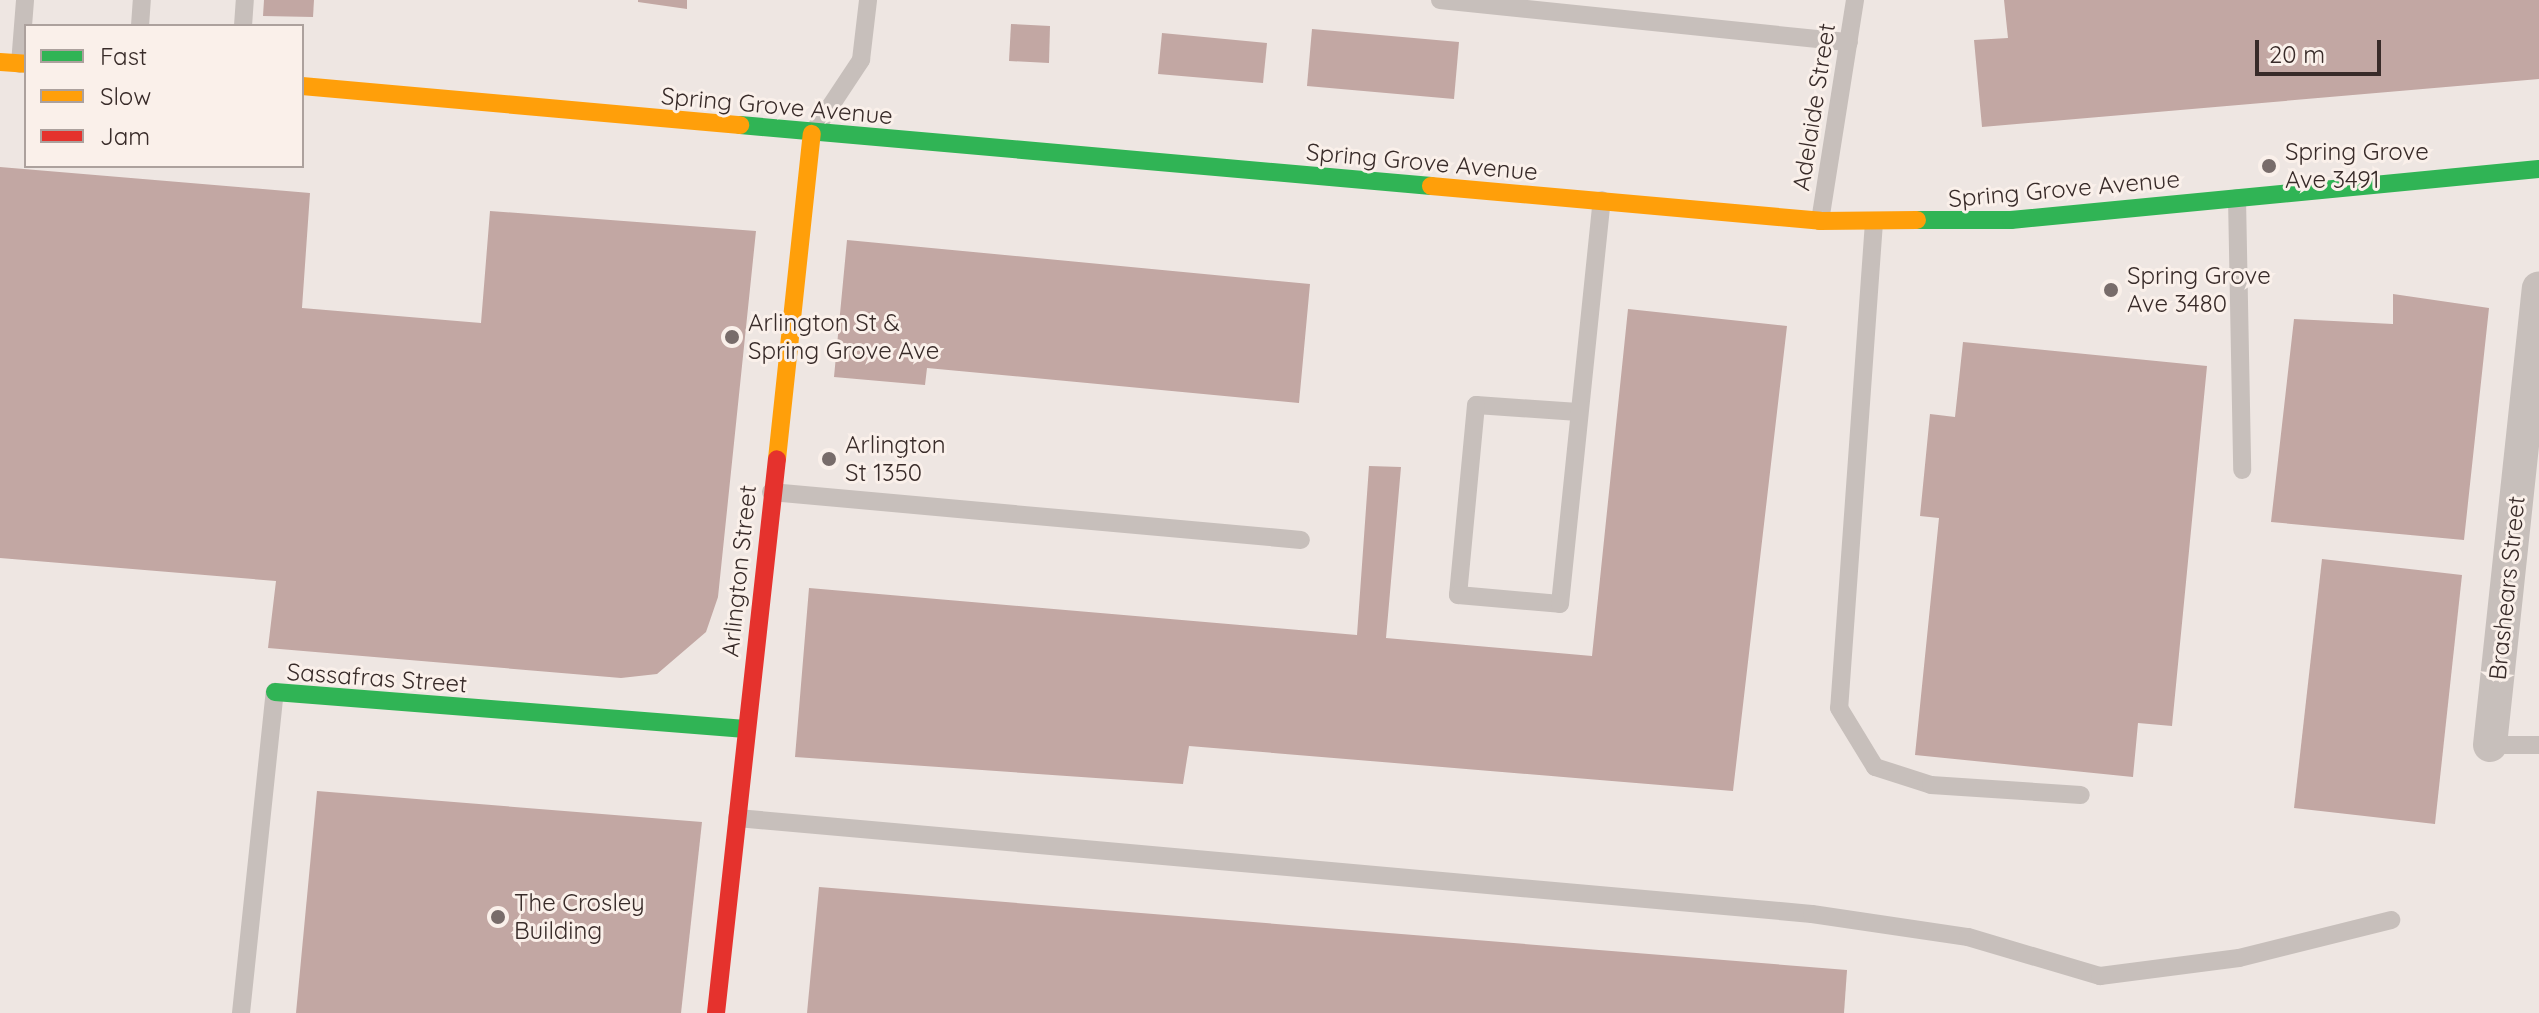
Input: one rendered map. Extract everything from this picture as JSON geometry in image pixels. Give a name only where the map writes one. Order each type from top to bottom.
[{"type":"main road","points":[[0,62],[23,64]]},
{"type":"main road","name":"Spring Grove Avenue","points":[[304,86],[812,134],[1820,221],[2011,220],[2539,169]]},
{"type":"main road","name":"Arlington Street","points":[[716,1013],[812,134]]},
{"type":"main road","name":"Sassafras Street","points":[[275,692],[746,729]]},
{"type":"street","name":"Brashears Street","points":[[2490,745],[2539,289]]},
{"type":"lane","points":[[24,24],[25,0]]},
{"type":"lane","points":[[140,24],[142,0]]},
{"type":"lane","points":[[243,24],[245,0]]},
{"type":"lane","points":[[812,134],[861,60],[868,0]]},
{"type":"lane","points":[[1440,0],[1849,42]]},
{"type":"lane","name":"Adelaide Street","points":[[1820,221],[1855,0]]},
{"type":"lane","points":[[23,64],[24,32]]},
{"type":"lane","points":[[2237,198],[2242,470]]},
{"type":"lane","points":[[1578,412],[1476,405],[1458,595],[1560,604],[1602,200]]},
{"type":"lane","points":[[1874,222],[1839,708],[1875,767],[1931,785],[2081,795]]},
{"type":"lane","points":[[771,492],[1301,540]]},
{"type":"lane","name":"Sassafras Street","points":[[241,1013],[275,692]]},
{"type":"lane","points":[[2490,745],[2539,745]]},
{"type":"lane","points":[[737,818],[1812,914],[1968,937],[2100,976],[2239,958],[2391,920]]},
{"type":"building","points":[[264,0],[314,0],[313,17],[263,16]]},
{"type":"building","points":[[687,0],[687,9],[638,2]]},
{"type":"building","points":[[2004,0],[2539,0],[2539,79],[1982,127],[1974,40],[2008,38]]},
{"type":"building","points":[[1011,24],[1050,26],[1049,63],[1009,61]]},
{"type":"building","points":[[1312,29],[1459,42],[1454,99],[1307,86]]},
{"type":"building","points":[[1162,33],[1267,43],[1263,83],[1158,74]]},
{"type":"building","points":[[0,167],[310,193],[302,308],[481,323],[490,211],[756,231],[718,597],[706,632],[657,674],[621,678],[268,648],[276,581],[0,558]]},
{"type":"building","points":[[847,240],[1310,284],[1299,403],[927,368],[925,385],[834,377]]},
{"type":"building","points":[[2393,294],[2489,308],[2464,540],[2271,522],[2294,319],[2393,324]]},
{"type":"building","points":[[1628,309],[1787,326],[1733,791],[1189,746],[1183,784],[795,757],[809,588],[1357,635],[1369,466],[1401,467],[1386,638],[1592,656]]},
{"type":"building","points":[[1963,342],[2207,366],[2172,726],[2138,723],[2133,777],[1915,755],[1939,518],[1920,516],[1930,414],[1955,417]]},
{"type":"building","points":[[2322,559],[2462,575],[2435,824],[2294,808]]},
{"type":"building","name":"The Crosley Building","points":[[317,791],[702,822],[681,1013],[296,1013]]},
{"type":"building","points":[[819,887],[1847,970],[1844,1013],[807,1013]]},
{"type":"traffic: fast","points":[[740,125],[1431,186]]},
{"type":"traffic: fast","points":[[1917,220],[2011,220],[2539,169]]},
{"type":"traffic: fast","points":[[275,692],[746,729]]},
{"type":"traffic: slow","points":[[0,62],[24,64]]},
{"type":"traffic: slow","points":[[304,86],[740,125]]},
{"type":"traffic: slow","points":[[777,459],[812,134]]},
{"type":"traffic: slow","points":[[1431,186],[1820,221],[1917,220]]},
{"type":"traffic: jam","points":[[716,1013],[777,459]]},
{"type":"place","name":"Spring Grove Ave 3491","points":[[2269,166]]},
{"type":"place","name":"Spring Grove Ave 3480","points":[[2111,290]]},
{"type":"place","name":"Arlington St & Spring Grove Ave","points":[[732,337]]},
{"type":"place","name":"Arlington St 1350","points":[[829,459]]},
{"type":"place","name":"The Crosley Building","points":[[498,917]]}]
